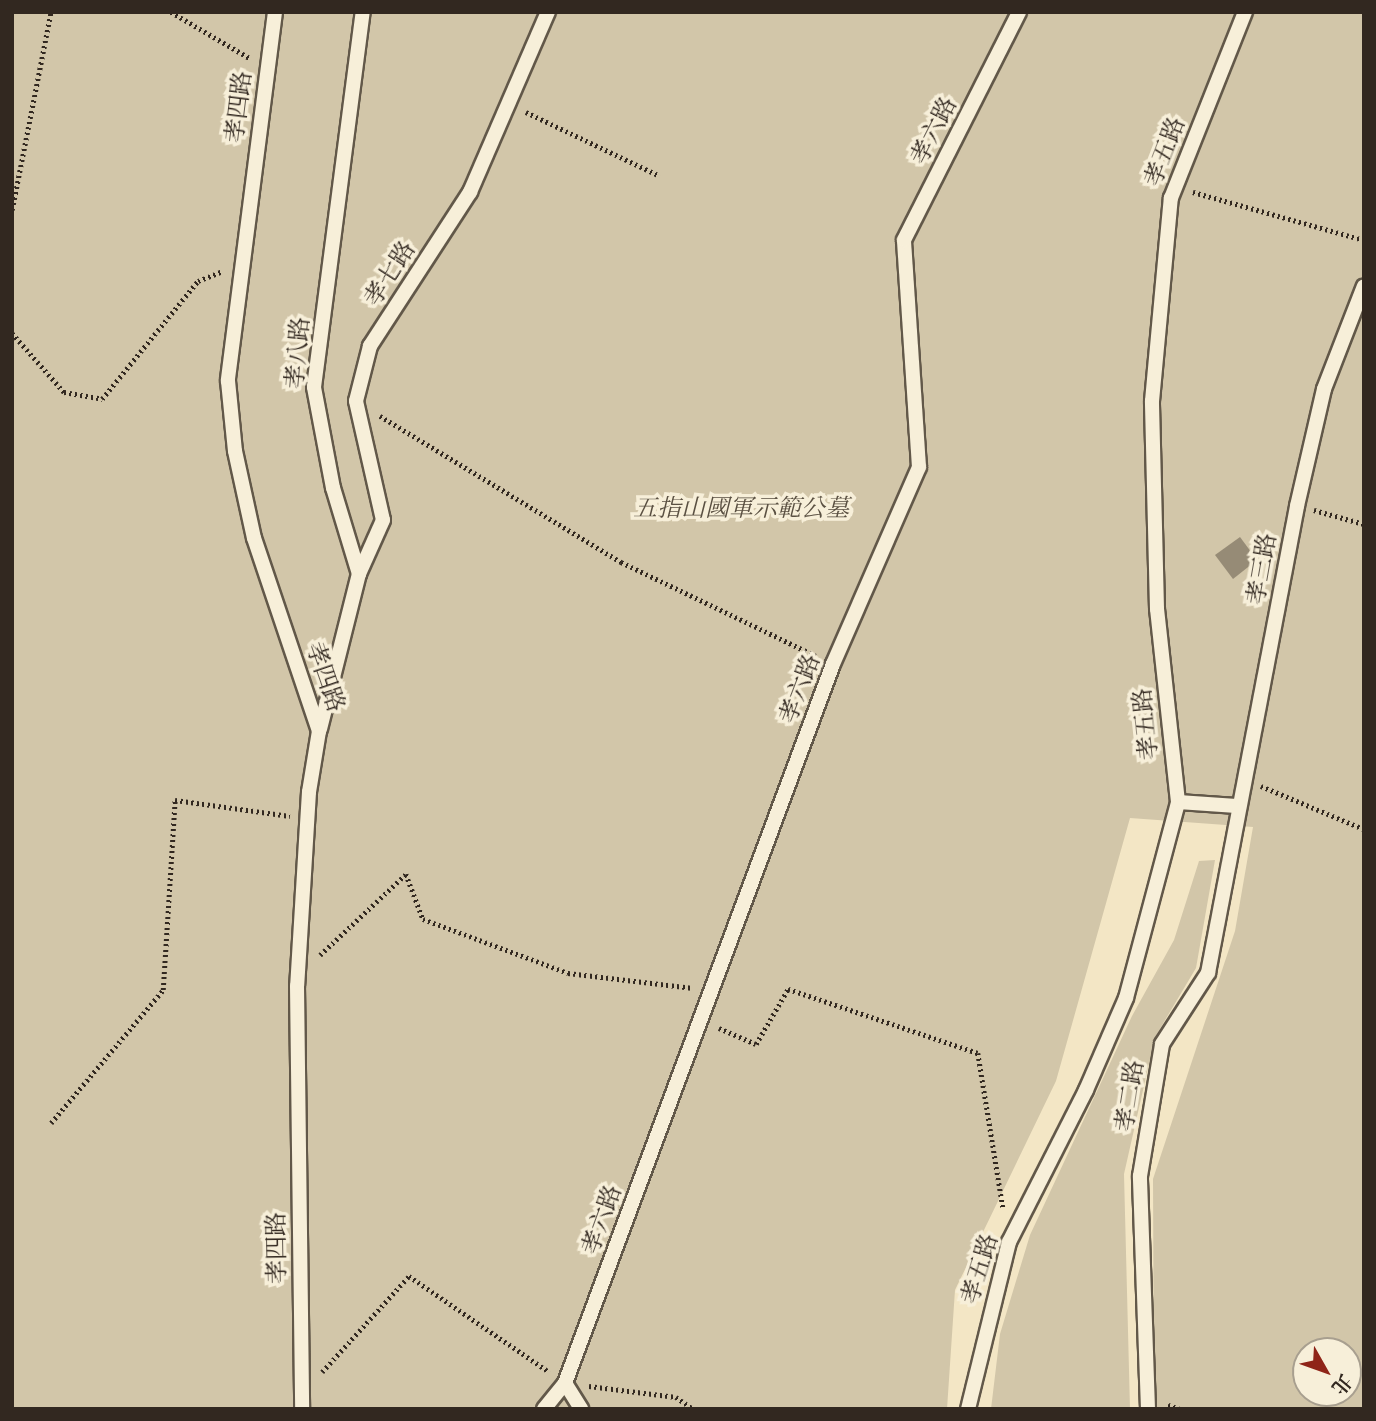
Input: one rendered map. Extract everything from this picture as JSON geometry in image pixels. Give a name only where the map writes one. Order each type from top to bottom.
[{"type":"lane","name":"孝四路","points":[[275,12],[228,381],[234,451],[254,538],[319,731],[308,818],[297,976],[302,1409]]},
{"type":"lane","name":"孝八路","points":[[359,574],[333,488],[314,387],[363,12]]},
{"type":"lane","name":"孝七路","points":[[359,574],[383,520],[356,401],[370,346],[470,192],[548,12]]},
{"type":"lane","name":"孝六路","points":[[565,1383],[833,664],[919,467],[904,240],[1019,12]]},
{"type":"lane","name":"孝五路","points":[[968,1409],[1009,1242],[1086,1090],[1126,998],[1178,802],[1157,609],[1152,401],[1175,187],[1245,12]]},
{"type":"lane","name":"孝三路","points":[[1237,806],[1246,780],[1297,506],[1324,389],[1364,286]]},
{"type":"lane","points":[[319,731],[359,574]]},
{"type":"lane","points":[[1178,802],[1237,806]]},
{"type":"lane","name":"孝二路","points":[[1148,1409],[1140,1176],[1162,1044],[1208,973],[1237,806]]},
{"type":"lane","points":[[544,1409],[565,1383],[581,1409]]},
{"type":"path","points":[[12,210],[51,12]]},
{"type":"path","points":[[171,12],[266,68]]},
{"type":"path","points":[[509,104],[660,176]]},
{"type":"path","points":[[1175,187],[1364,240]]},
{"type":"path","points":[[12,333],[64,392],[102,399],[198,281],[243,263]]},
{"type":"path","points":[[356,401],[621,562],[833,664]]},
{"type":"path","points":[[1297,506],[1364,524]]},
{"type":"path","points":[[1246,780],[1364,830]]},
{"type":"path","points":[[51,1123],[163,990],[174,800],[308,818]]},
{"type":"path","points":[[297,976],[406,874],[423,919],[568,973],[711,990]]},
{"type":"path","points":[[700,1020],[756,1044],[788,989],[978,1053],[1009,1242]]},
{"type":"path","points":[[302,1394],[409,1276],[565,1383],[676,1397],[693,1409]]},
{"type":"green space","name":"五指山國軍示範公墓","points":[[12,12],[1364,12],[1364,1409],[1154,1409],[1153,1179],[1235,931],[1253,827],[1130,818],[1056,1081],[955,1290],[947,1409],[12,1409]]},
{"type":"green space","points":[[1215,860],[1196,968],[1155,1037],[1124,1174],[1130,1409],[991,1409],[1000,1334],[1030,1235],[1132,1016],[1174,940],[1199,861]]},
{"type":"building","points":[[1240,537],[1257,560],[1233,579],[1215,555]]}]
